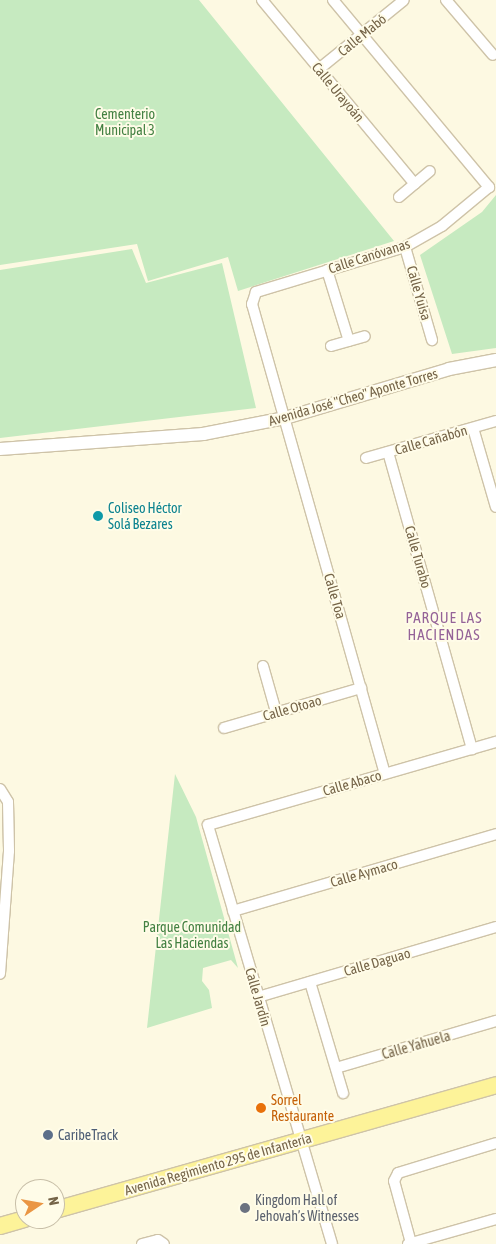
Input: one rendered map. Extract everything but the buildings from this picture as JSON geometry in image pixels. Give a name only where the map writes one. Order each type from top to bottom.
[{"type":"main road","name":"Avenida Regimiento 295 de Infantería","points":[[65,1207],[496,1085]]},
{"type":"main road","points":[[0,1226],[15,1222]]},
{"type":"street","name":"Calle Urayoán","points":[[262,0],[415,184]]},
{"type":"street","points":[[333,0],[362,36]]},
{"type":"street","name":"Calle Mabó","points":[[319,69],[404,0]]},
{"type":"street","points":[[446,0],[494,55]]},
{"type":"street","name":"Calle Canóvanas","points":[[285,418],[252,304],[256,292],[405,247],[442,226],[490,187],[362,36]]},
{"type":"street","points":[[400,197],[430,171]]},
{"type":"street","name":"Calle Yuisa","points":[[405,247],[432,340]]},
{"type":"street","points":[[327,270],[349,341]]},
{"type":"street","points":[[332,346],[365,336]]},
{"type":"street","name":"Avenida José \"Cheo\" Aponte Torres","points":[[0,449],[203,434],[285,418],[448,369],[496,360]]},
{"type":"street","name":"Calle Toa","points":[[285,418],[385,774]]},
{"type":"street","name":"Calle Cañabón","points":[[366,458],[496,421]]},
{"type":"street","points":[[473,428],[496,507]]},
{"type":"street","name":"Calle Turabo","points":[[388,452],[472,749]]},
{"type":"street","points":[[263,666],[276,712]]},
{"type":"street","name":"Calle Otoao","points":[[224,728],[361,688]]},
{"type":"street","name":"Calle Abaco","points":[[208,825],[496,742]]},
{"type":"street","points":[[0,789],[8,802],[9,851],[0,974]]},
{"type":"street","name":"Calle Jardín","points":[[208,825],[332,1244]]},
{"type":"street","name":"Calle Aymaco","points":[[233,911],[496,834]]},
{"type":"street","name":"Calle Daguao","points":[[258,997],[496,927]]},
{"type":"street","points":[[310,982],[343,1093]]},
{"type":"street","name":"Calle Yahuela","points":[[336,1068],[496,1021]]},
{"type":"street","points":[[496,1143],[398,1172],[394,1181],[409,1244],[496,1220]]},
{"type":"street","points":[[142,1244],[158,1240],[164,1244]]},
{"type":"green space","name":"Cementerio Municipal 3","points":[[0,0],[199,0],[394,241],[238,291],[228,257],[148,281],[137,244],[0,265]]},
{"type":"green space","points":[[496,195],[496,348],[452,354],[420,255],[482,212]]},
{"type":"green space","points":[[132,249],[146,283],[222,263],[256,408],[0,438],[0,270]]},
{"type":"green space","name":"Parque Comunidad Las Haciendas","points":[[175,774],[196,817],[238,968],[231,960],[203,968],[202,981],[209,990],[212,1008],[147,1028]]},
{"type":"place","name":"Coliseo Héctor Solá Bezares","points":[[98,516]]},
{"type":"place","name":"Sorrel Restaurante","points":[[261,1108]]},
{"type":"place","name":"CaribeTrack","points":[[48,1135]]},
{"type":"place","name":"Kingdom Hall of Jehovah’s Witnesses","points":[[245,1208]]},
{"type":"district","name":"PARQUE LAS HACIENDAS","points":[[444,626]]}]
